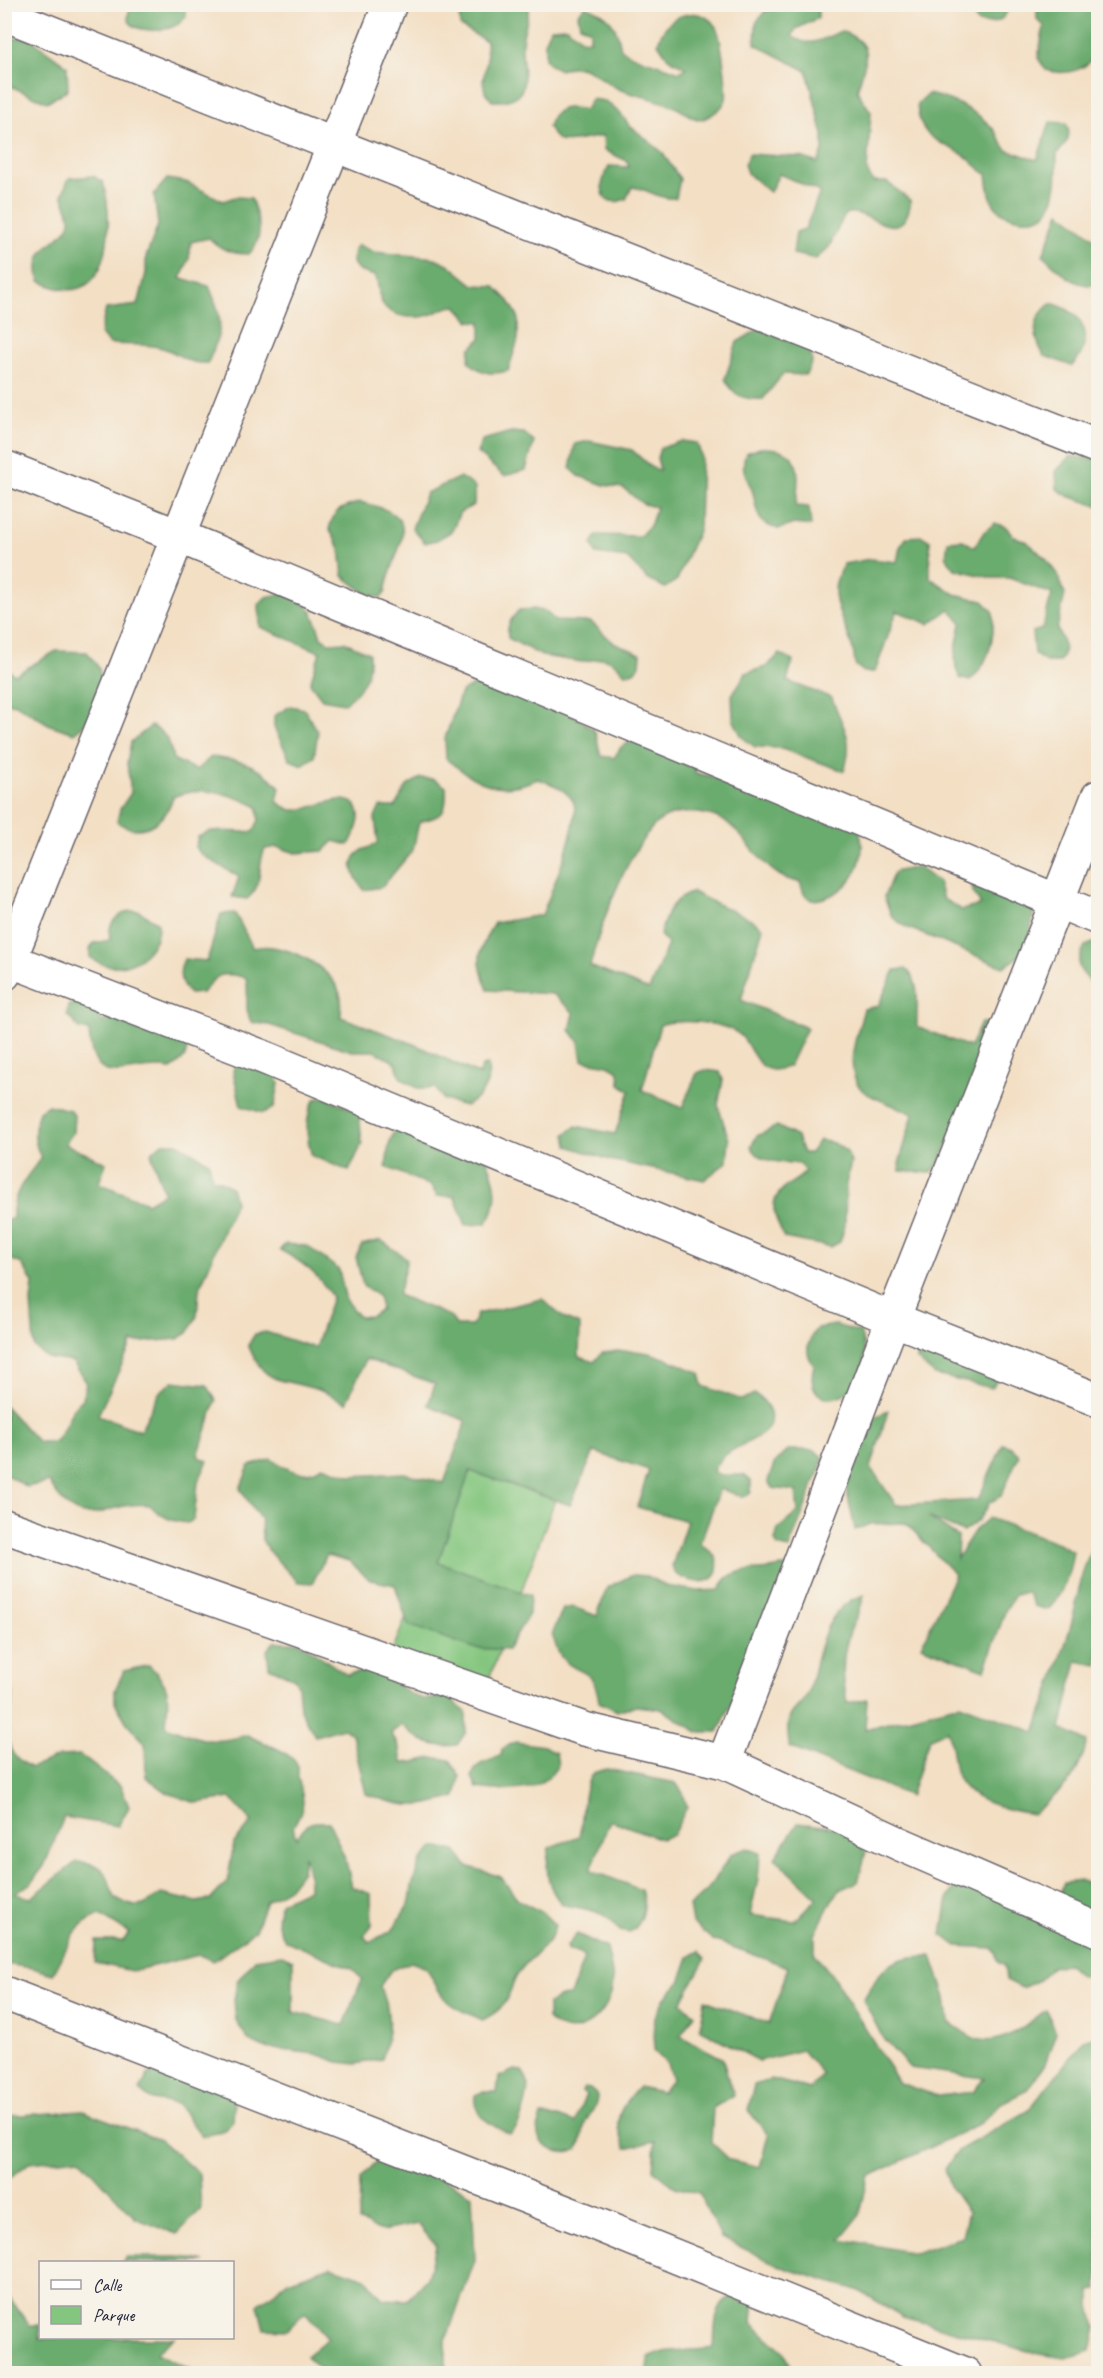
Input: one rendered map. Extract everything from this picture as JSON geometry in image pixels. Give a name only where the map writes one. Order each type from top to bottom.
[{"type":"street","points":[[390,4],[6,964],[274,1062],[893,1319],[1098,1400]]},
{"type":"street","points":[[4,14],[1098,447]]},
{"type":"street","points":[[4,467],[178,536],[1098,918]]},
{"type":"street","points":[[724,1762],[893,1319],[1098,797]]},
{"type":"street","points":[[4,1526],[584,1729],[724,1762],[898,1843],[1098,1930]]},
{"type":"street","points":[[4,1993],[586,2220],[965,2373]]},
{"type":"green space","points":[[972,4],[1009,5],[1002,18],[988,23],[978,22],[972,14]]},
{"type":"green space","points":[[134,5],[184,5],[186,16],[179,24],[169,28],[145,30],[129,21],[128,14]]},
{"type":"green space","points":[[459,5],[529,5],[522,41],[523,85],[515,97],[492,101],[485,92],[483,81],[487,59],[486,41],[460,26]]},
{"type":"green space","points":[[789,5],[818,5],[818,18],[796,29],[792,36],[798,40],[810,42],[822,40],[841,31],[852,36],[864,48],[865,62],[857,91],[871,112],[867,171],[873,182],[887,182],[911,201],[907,216],[901,223],[893,225],[854,213],[845,214],[829,247],[816,259],[793,254],[796,232],[805,229],[820,192],[779,174],[770,192],[747,173],[744,164],[749,154],[801,157],[818,163],[823,151],[823,135],[807,71],[755,44],[756,23],[765,11],[790,7]]},
{"type":"green space","points":[[1037,5],[1089,5],[1098,14],[1100,31],[1098,48],[1094,56],[1083,67],[1069,72],[1046,70],[1038,58],[1044,26],[1037,19]]},
{"type":"green space","points":[[585,6],[601,13],[611,22],[617,33],[621,49],[679,72],[686,68],[668,58],[658,43],[662,33],[667,25],[683,15],[701,15],[709,19],[716,27],[722,51],[726,94],[723,105],[706,118],[695,118],[670,105],[621,90],[585,69],[569,67],[560,70],[550,65],[545,59],[545,41],[550,28],[567,27],[581,39],[590,40],[590,30],[580,25],[578,14]]},
{"type":"green space","points":[[29,38],[67,66],[68,90],[47,102],[5,84],[4,41]]},
{"type":"green space","points":[[928,94],[946,99],[972,112],[988,123],[1007,150],[1037,160],[1050,122],[1066,123],[1069,136],[1057,154],[1054,197],[1049,209],[1038,218],[1030,219],[1014,218],[1000,211],[990,195],[987,174],[965,156],[932,138],[926,132],[917,104]]},
{"type":"green space","points":[[591,99],[605,101],[621,114],[629,125],[662,152],[680,179],[676,198],[664,197],[632,187],[626,199],[616,202],[607,200],[602,187],[609,166],[629,167],[627,161],[604,150],[603,136],[563,142],[556,139],[548,127],[557,111],[567,108],[585,110]]},
{"type":"green space","points":[[93,176],[103,182],[107,201],[107,243],[102,263],[94,278],[81,288],[63,289],[40,281],[38,268],[44,250],[69,226],[70,218],[62,195],[69,178]]},
{"type":"green space","points":[[167,179],[186,182],[223,201],[235,197],[251,198],[258,220],[259,234],[249,254],[227,251],[209,238],[191,242],[189,259],[181,278],[209,286],[220,324],[217,341],[208,363],[191,361],[154,346],[110,344],[100,334],[106,309],[138,305],[146,273],[146,257],[158,225],[154,194]]},
{"type":"green space","points":[[1060,212],[1098,241],[1098,284],[1082,284],[1075,281],[1061,272],[1043,255]]},
{"type":"green space","points":[[358,245],[374,252],[435,258],[448,264],[474,285],[494,286],[509,301],[518,316],[518,340],[508,371],[487,372],[469,362],[470,349],[481,338],[481,322],[470,321],[456,306],[416,317],[396,314],[386,308],[380,300],[375,276],[359,271],[353,263],[354,249]]},
{"type":"green space","points":[[1051,303],[1072,313],[1084,328],[1084,346],[1072,366],[1044,356],[1037,341],[1037,321],[1044,309]]},
{"type":"green space","points":[[759,329],[810,348],[812,362],[806,375],[783,374],[763,399],[751,399],[736,394],[725,379],[737,342]]},
{"type":"green space","points":[[511,432],[524,433],[534,442],[526,470],[504,476],[477,453],[482,440]]},
{"type":"green space","points":[[589,441],[632,450],[652,468],[660,470],[657,458],[660,448],[682,441],[697,443],[701,455],[699,528],[677,580],[665,588],[648,580],[627,558],[596,554],[592,544],[597,535],[640,536],[651,524],[656,507],[643,504],[623,488],[604,485],[579,476],[570,468],[575,444]]},
{"type":"green space","points":[[760,448],[774,448],[792,456],[798,472],[796,506],[809,507],[811,526],[794,524],[779,529],[771,527],[761,519],[744,472],[746,453]]},
{"type":"green space","points":[[1071,456],[1098,460],[1098,506],[1068,496],[1057,489],[1056,471]]},
{"type":"green space","points":[[460,477],[475,487],[474,505],[460,512],[452,531],[437,540],[425,543],[412,528],[426,493]]},
{"type":"green space","points":[[359,502],[381,508],[395,515],[401,524],[400,547],[385,593],[381,598],[367,594],[343,576],[340,548],[329,529],[336,512]]},
{"type":"green space","points":[[995,523],[1006,527],[1013,536],[1026,541],[1046,559],[1057,574],[1065,594],[1057,629],[1064,646],[1059,662],[1046,662],[1034,654],[1032,632],[1042,629],[1052,594],[1009,578],[992,578],[955,569],[946,557],[948,541],[963,540],[974,547],[984,532]]},
{"type":"green space","points":[[922,536],[930,541],[930,578],[955,594],[983,601],[993,611],[992,640],[982,666],[970,681],[960,678],[957,671],[956,651],[961,623],[950,609],[929,624],[897,611],[875,672],[864,672],[855,665],[853,651],[836,603],[837,578],[844,564],[870,559],[897,562],[900,547],[907,537]]},
{"type":"green space","points":[[285,593],[310,609],[321,637],[330,643],[345,642],[369,653],[364,682],[344,703],[322,699],[310,683],[320,652],[260,627],[259,604],[266,597]]},
{"type":"green space","points":[[534,609],[547,612],[555,621],[591,622],[613,642],[641,654],[640,665],[634,672],[625,673],[612,661],[602,658],[582,662],[542,656],[508,638],[510,622],[519,610]]},
{"type":"green space","points":[[56,651],[87,652],[97,664],[100,672],[101,690],[96,707],[87,721],[74,733],[50,725],[16,704],[5,702],[4,666],[15,675]]},
{"type":"green space","points":[[780,654],[793,661],[787,681],[832,698],[848,741],[844,771],[779,748],[755,747],[742,737],[733,719],[732,695],[746,673],[766,667]]},
{"type":"green space","points":[[490,676],[568,711],[595,731],[601,756],[614,758],[621,747],[641,736],[690,755],[696,773],[750,785],[858,827],[862,853],[853,876],[836,893],[811,900],[804,894],[800,882],[789,880],[770,868],[739,833],[723,820],[702,813],[679,813],[669,816],[651,829],[631,859],[614,894],[590,966],[649,990],[668,944],[660,935],[664,920],[674,903],[693,892],[749,918],[763,928],[741,1000],[807,1028],[789,1066],[772,1070],[760,1063],[741,1036],[725,1027],[690,1022],[660,1025],[642,1090],[682,1108],[697,1073],[705,1070],[720,1072],[723,1080],[718,1105],[729,1140],[727,1162],[704,1180],[610,1160],[568,1146],[566,1134],[576,1126],[615,1134],[630,1091],[620,1084],[619,1071],[608,1065],[582,1060],[579,1042],[570,1030],[574,1013],[553,994],[488,990],[480,963],[484,941],[494,923],[542,915],[570,839],[575,810],[573,801],[562,790],[538,779],[511,787],[489,785],[468,775],[446,759],[445,738],[461,692]]},
{"type":"green space","points":[[290,706],[304,709],[318,732],[314,757],[302,765],[290,760],[274,727],[274,716]]},
{"type":"green space","points":[[151,726],[167,739],[173,759],[196,770],[211,757],[241,762],[256,768],[280,787],[277,802],[290,809],[302,809],[339,800],[353,803],[358,810],[359,819],[349,845],[334,841],[324,851],[296,853],[277,847],[265,849],[253,894],[247,899],[232,897],[239,877],[202,855],[195,847],[198,837],[211,831],[253,832],[259,820],[258,807],[216,792],[184,793],[173,797],[164,814],[151,825],[135,829],[117,822],[120,809],[131,793],[127,763],[131,742]]},
{"type":"green space","points":[[420,778],[434,779],[446,787],[446,803],[442,812],[433,818],[419,822],[413,850],[382,887],[364,890],[353,870],[353,860],[361,851],[378,842],[375,818],[380,807],[395,807],[407,786]]},
{"type":"green space","points":[[918,867],[938,882],[943,899],[962,910],[981,905],[973,892],[971,879],[1034,909],[1030,936],[1018,957],[1003,967],[906,927],[892,917],[884,897],[894,872]]},
{"type":"green space","points":[[129,911],[139,911],[158,923],[157,935],[152,946],[144,955],[124,965],[101,964],[90,957],[90,949],[94,943],[110,940],[109,934],[113,921]]},
{"type":"green space","points":[[235,913],[253,948],[278,948],[292,952],[318,966],[329,976],[337,986],[341,998],[341,1017],[414,1044],[480,1075],[482,1066],[488,1065],[488,1079],[484,1090],[465,1106],[444,1100],[435,1088],[417,1088],[400,1077],[396,1063],[375,1051],[352,1051],[269,1025],[251,1022],[247,1011],[246,978],[221,975],[212,981],[202,993],[189,994],[180,977],[184,959],[207,961],[221,914]]},
{"type":"green space","points":[[1098,941],[1098,990],[1081,971],[1079,961],[1085,946]]},
{"type":"green space","points":[[906,969],[911,974],[916,988],[917,1027],[970,1047],[981,1023],[989,1023],[995,1035],[941,1160],[932,1173],[900,1171],[899,1164],[913,1114],[866,1093],[856,1081],[853,1072],[853,1050],[864,1009],[878,1006],[895,970]]},
{"type":"green space","points":[[78,1000],[87,1002],[103,1022],[115,1014],[186,1039],[185,1057],[171,1069],[156,1068],[116,1072],[106,1070],[97,1064],[92,1052],[89,1031],[80,1029],[67,1015],[68,1006]]},
{"type":"green space","points":[[236,1062],[277,1074],[279,1084],[274,1108],[263,1113],[241,1106],[233,1071]]},
{"type":"green space","points":[[325,1097],[359,1112],[362,1144],[349,1171],[312,1156],[307,1134],[309,1112],[315,1099]]},
{"type":"green space","points":[[48,1105],[70,1110],[74,1115],[73,1133],[65,1144],[106,1163],[99,1183],[147,1203],[164,1193],[151,1153],[162,1143],[177,1143],[209,1162],[212,1179],[231,1187],[235,1202],[199,1290],[197,1316],[188,1333],[178,1339],[132,1343],[98,1415],[140,1431],[159,1393],[173,1381],[207,1385],[216,1400],[198,1456],[208,1461],[198,1482],[194,1519],[188,1523],[167,1518],[150,1505],[118,1507],[94,1514],[83,1514],[73,1510],[61,1500],[49,1482],[27,1487],[5,1474],[5,1406],[38,1442],[54,1442],[78,1403],[83,1399],[86,1382],[73,1362],[47,1358],[34,1347],[31,1302],[33,1283],[22,1264],[10,1259],[5,1236],[7,1220],[13,1218],[17,1193],[41,1158],[36,1146],[35,1129],[39,1111]]},
{"type":"green space","points":[[777,1126],[797,1137],[803,1153],[810,1153],[819,1140],[834,1143],[847,1152],[851,1162],[846,1184],[845,1226],[840,1242],[831,1247],[784,1238],[775,1215],[775,1202],[783,1189],[801,1176],[805,1170],[800,1164],[766,1159],[755,1152],[751,1146],[757,1136]]},
{"type":"green space","points":[[395,1130],[482,1149],[493,1177],[496,1196],[495,1205],[486,1224],[466,1225],[454,1196],[437,1196],[431,1186],[386,1167],[389,1144]]},
{"type":"green space","points":[[381,1240],[407,1259],[398,1295],[450,1316],[457,1326],[472,1326],[477,1314],[542,1299],[565,1319],[580,1325],[579,1357],[594,1362],[602,1353],[630,1351],[652,1354],[700,1373],[703,1386],[742,1400],[754,1394],[764,1402],[770,1413],[766,1430],[728,1453],[713,1471],[719,1475],[744,1475],[751,1481],[751,1492],[744,1497],[720,1489],[700,1543],[717,1559],[714,1576],[699,1582],[676,1574],[672,1566],[687,1521],[637,1507],[649,1470],[594,1452],[570,1505],[470,1471],[438,1562],[530,1595],[529,1614],[507,1650],[474,1648],[408,1625],[395,1585],[370,1580],[349,1561],[327,1555],[312,1583],[298,1582],[271,1554],[262,1540],[261,1520],[240,1489],[249,1466],[271,1459],[284,1467],[302,1473],[323,1466],[352,1476],[404,1473],[444,1483],[466,1421],[428,1405],[435,1384],[366,1359],[346,1403],[319,1390],[282,1381],[267,1374],[248,1345],[255,1334],[266,1332],[315,1348],[332,1297],[310,1270],[280,1250],[285,1244],[307,1246],[339,1270],[346,1301],[359,1317],[371,1316],[381,1309],[378,1296],[363,1286],[356,1257],[362,1245]]},
{"type":"green space","points":[[835,1325],[860,1332],[864,1356],[861,1374],[852,1388],[840,1396],[828,1398],[818,1394],[813,1383],[814,1365],[808,1346],[817,1328]]},
{"type":"green space","points":[[918,1343],[998,1377],[992,1388],[935,1375],[917,1360]]},
{"type":"green space","points":[[888,1411],[871,1468],[896,1505],[978,1500],[1003,1444],[1011,1447],[1019,1455],[1001,1496],[989,1503],[978,1521],[963,1532],[928,1517],[958,1537],[957,1558],[975,1530],[989,1518],[1058,1543],[1073,1552],[1065,1583],[1048,1610],[1034,1606],[1027,1592],[1015,1595],[1006,1609],[985,1670],[921,1646],[955,1575],[906,1523],[870,1524],[855,1530],[844,1478],[871,1432],[874,1417]]},
{"type":"green space","points":[[489,1418],[574,1448],[485,1690],[390,1656]]},
{"type":"green space","points":[[788,1450],[814,1450],[824,1458],[789,1549],[778,1546],[775,1541],[778,1529],[798,1512],[796,1491],[772,1488],[768,1481],[775,1462]]},
{"type":"green space","points":[[1098,1538],[1098,1665],[1077,1661],[1061,1729],[1087,1741],[1074,1775],[1061,1790],[1033,1814],[988,1803],[967,1790],[955,1771],[947,1730],[929,1739],[910,1796],[789,1747],[788,1722],[808,1693],[819,1649],[830,1622],[850,1601],[864,1595],[848,1638],[843,1670],[847,1703],[867,1699],[865,1729],[960,1704],[1035,1732],[1068,1635],[1087,1559]]},
{"type":"green space","points":[[797,1567],[718,1732],[698,1732],[661,1709],[636,1706],[617,1711],[599,1702],[597,1690],[590,1677],[561,1657],[552,1635],[563,1609],[573,1607],[597,1616],[607,1587],[633,1575],[647,1576],[666,1586],[698,1591],[720,1590],[730,1576],[737,1573]]},
{"type":"green space","points":[[274,1642],[300,1642],[347,1675],[361,1671],[373,1671],[382,1674],[414,1696],[424,1699],[447,1697],[466,1712],[466,1732],[457,1745],[440,1746],[427,1742],[402,1725],[391,1733],[400,1748],[402,1763],[431,1758],[450,1760],[460,1777],[456,1797],[430,1804],[411,1805],[391,1802],[366,1794],[352,1734],[343,1728],[315,1736],[300,1710],[298,1686],[294,1678],[269,1667],[267,1650]]},
{"type":"green space","points":[[149,1665],[162,1680],[167,1692],[166,1726],[205,1740],[224,1740],[247,1735],[284,1752],[295,1762],[303,1798],[302,1808],[293,1827],[297,1838],[309,1824],[329,1822],[346,1861],[352,1887],[371,1894],[372,1926],[364,1936],[369,1942],[392,1931],[410,1902],[412,1886],[420,1862],[434,1847],[456,1851],[467,1866],[501,1877],[518,1900],[542,1912],[555,1925],[553,1933],[545,1945],[519,1972],[500,2008],[483,2020],[453,2006],[438,1989],[427,1968],[411,1962],[391,1970],[380,1986],[388,2013],[387,2040],[382,2059],[356,2064],[338,2062],[316,2054],[264,2048],[249,2041],[236,2021],[234,2001],[237,1981],[255,1959],[282,1955],[293,1960],[293,2012],[344,2025],[362,1979],[352,1969],[286,1941],[280,1931],[277,1918],[281,1902],[309,1889],[309,1876],[304,1855],[302,1871],[289,1888],[266,1901],[255,1930],[214,1961],[199,1955],[132,1971],[95,1963],[96,1941],[123,1941],[129,1933],[100,1915],[89,1920],[75,1933],[53,1974],[5,1964],[5,1677],[12,1694],[8,1733],[9,1743],[15,1756],[31,1768],[60,1756],[80,1755],[121,1787],[129,1807],[118,1826],[64,1817],[44,1866],[31,1883],[15,1894],[31,1898],[76,1862],[99,1867],[107,1876],[114,1898],[134,1906],[148,1903],[161,1894],[197,1902],[211,1899],[227,1882],[234,1843],[252,1822],[230,1798],[196,1803],[168,1793],[146,1777],[145,1743],[127,1723],[115,1703],[115,1690],[124,1671]]},
{"type":"green space","points":[[515,1742],[544,1746],[556,1753],[558,1765],[543,1781],[523,1789],[477,1788],[472,1777],[477,1767],[501,1755],[502,1749]]},
{"type":"green space","points":[[607,1769],[676,1783],[683,1793],[687,1807],[673,1835],[661,1839],[610,1820],[591,1870],[641,1890],[644,1902],[643,1914],[638,1924],[629,1933],[620,1931],[608,1918],[594,1911],[563,1905],[548,1879],[549,1848],[579,1836],[584,1795],[589,1780],[593,1773]]},
{"type":"green space","points":[[798,1823],[839,1828],[866,1852],[858,1882],[841,1889],[832,1900],[815,1934],[815,1954],[834,1978],[899,2083],[938,2096],[973,2092],[984,2078],[910,2068],[884,2040],[863,2000],[883,1971],[897,1961],[906,1958],[932,1956],[946,1998],[949,2022],[974,2038],[983,2041],[1003,2038],[1022,2028],[1046,2010],[1056,2032],[1045,2064],[1026,2091],[1001,2103],[981,2123],[868,2177],[860,2215],[841,2239],[914,2253],[962,2237],[968,2212],[951,2188],[944,2170],[959,2150],[1028,2111],[1084,2040],[1098,2035],[1098,2124],[1094,2146],[1098,2152],[1098,2290],[1091,2291],[1091,2305],[1096,2328],[1091,2351],[1066,2358],[1039,2354],[903,2317],[860,2291],[787,2269],[721,2238],[699,2193],[675,2187],[653,2170],[655,2141],[626,2148],[618,2122],[626,2102],[639,2087],[662,2092],[672,2079],[667,2064],[654,2051],[654,2020],[664,1999],[680,1982],[689,1957],[699,1951],[705,1959],[681,2003],[695,2014],[680,2036],[722,2058],[734,2095],[713,2108],[711,2142],[730,2160],[760,2167],[768,2135],[748,2110],[754,2085],[772,2079],[810,2089],[822,2074],[802,2050],[759,2061],[700,2029],[705,2000],[769,2024],[788,1967],[713,1940],[692,1923],[689,1906],[708,1889],[731,1854],[747,1848],[760,1853],[758,1879],[750,1915],[795,1921],[817,1898],[775,1858]]},
{"type":"green space","points":[[1082,1881],[1098,1890],[1098,1974],[1080,1976],[1068,1964],[1051,1967],[1040,1980],[1022,1988],[1006,1980],[1004,1964],[1000,1963],[992,1948],[957,1946],[942,1935],[948,1898],[958,1882],[1057,1899],[1064,1883]]},
{"type":"green space","points":[[577,1934],[607,1948],[613,1985],[609,2000],[596,2019],[578,2029],[568,2030],[548,2019],[548,2005],[558,1997],[570,1996],[584,1958],[578,1952],[568,1951],[567,1946]]},
{"type":"green space","points":[[514,2070],[522,2071],[528,2085],[521,2118],[510,2134],[491,2124],[480,2114],[475,2095],[482,2092],[497,2092],[499,2077]]},
{"type":"green space","points":[[148,2074],[173,2074],[190,2083],[228,2087],[234,2104],[233,2122],[222,2132],[202,2136],[177,2104],[152,2100],[140,2091]]},
{"type":"green space","points":[[584,2088],[590,2089],[597,2095],[597,2099],[585,2124],[580,2145],[568,2152],[549,2148],[538,2135],[542,2116],[558,2117],[575,2123],[586,2094],[582,2091]]},
{"type":"green space","points":[[83,2111],[160,2140],[199,2174],[201,2209],[177,2234],[135,2218],[80,2158],[29,2163],[5,2182],[5,2116]]},
{"type":"green space","points":[[380,2158],[425,2169],[472,2195],[475,2260],[446,2340],[446,2367],[323,2372],[306,2356],[328,2338],[305,2312],[287,2330],[264,2329],[258,2305],[288,2281],[331,2266],[366,2278],[383,2299],[407,2300],[427,2278],[436,2246],[418,2224],[382,2231],[359,2222],[360,2179]]},
{"type":"green space","points":[[126,2257],[184,2257],[201,2261],[123,2261]]},
{"type":"green space","points":[[5,2292],[29,2325],[39,2325],[39,2339],[173,2339],[156,2353],[199,2373],[5,2373]]},
{"type":"green space","points":[[748,2294],[754,2300],[752,2323],[784,2352],[790,2364],[801,2373],[734,2373],[728,2369],[723,2373],[651,2374],[647,2367],[649,2357],[673,2351],[714,2348],[717,2314],[720,2307],[731,2297]]}]
